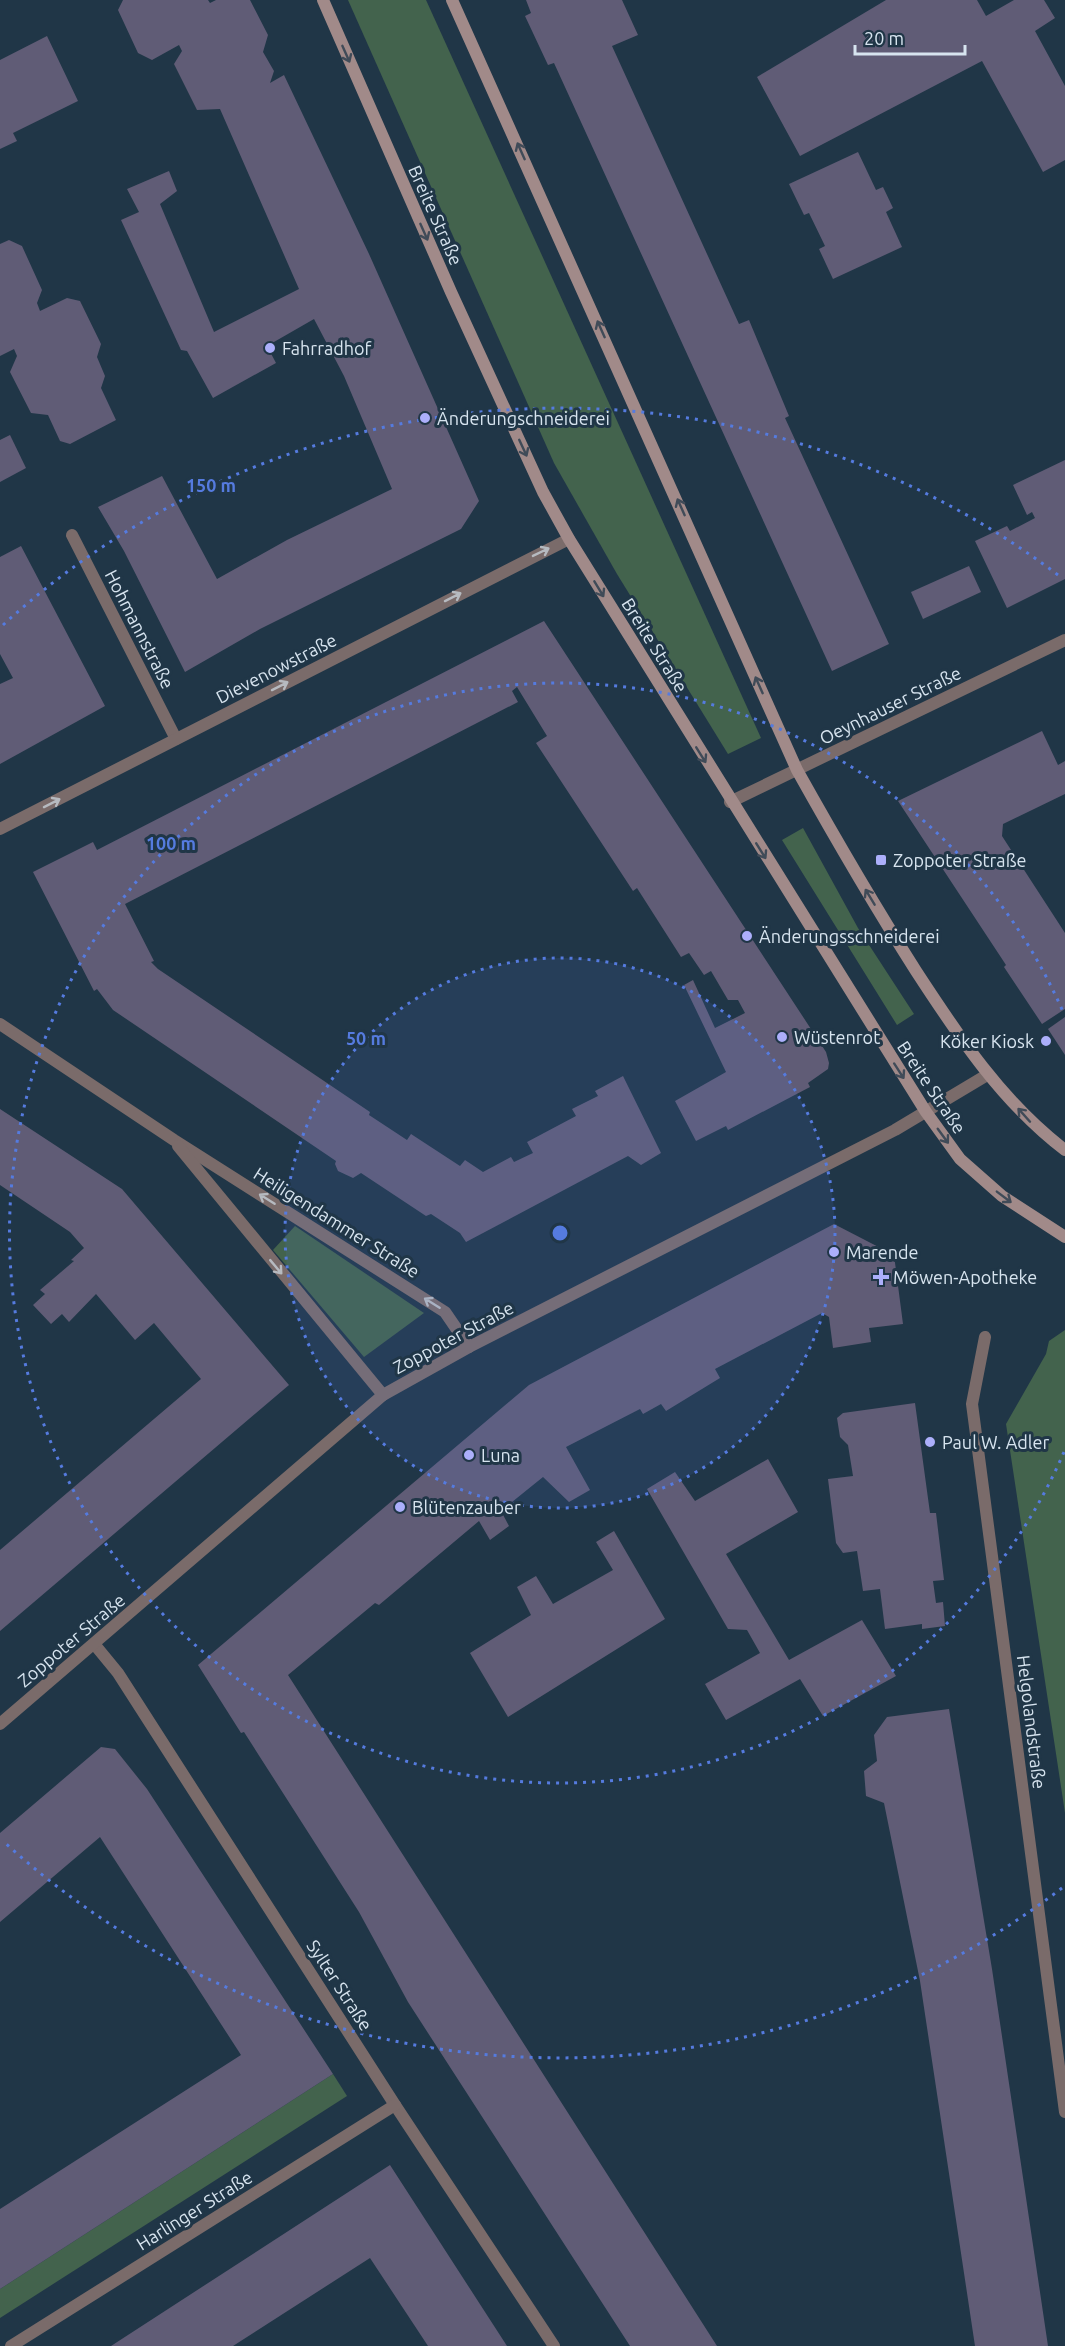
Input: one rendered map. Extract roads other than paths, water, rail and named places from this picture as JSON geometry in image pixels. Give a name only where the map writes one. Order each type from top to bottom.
[{"type":"main road","name":"Breite Straße","points":[[323,0],[451,292],[543,492],[569,539],[730,802],[926,1112],[960,1159],[1002,1196],[1065,1237]]},
{"type":"main road","points":[[452,0],[797,770],[884,921],[942,1012],[987,1075],[1033,1126],[1065,1150]]},
{"type":"street","name":"Hohmannstraße","points":[[72,535],[176,739]]},
{"type":"street","name":"Dievenowstraße","points":[[0,830],[569,539]]},
{"type":"street","name":"Oeynhauser Straße","points":[[730,802],[1065,640]]},
{"type":"street","name":"Heiligendammer Straße","points":[[0,1024],[174,1140],[445,1312],[469,1347]]},
{"type":"street","name":"Zoppoter Straße","points":[[0,1724],[95,1645],[383,1395],[469,1347],[926,1112],[987,1075]]},
{"type":"street","name":"Heiligendammer Straße","points":[[174,1140],[232,1215],[383,1395]]},
{"type":"street","name":"Helgolandstraße","points":[[985,1337],[972,1404],[1065,2112]]},
{"type":"street","name":"Sylter Straße","points":[[95,1645],[118,1673],[395,2106],[554,2346]]},
{"type":"street","name":"Harlinger Straße","points":[[11,2346],[395,2106]]},
{"type":"place","name":"Fahrradhof","points":[[270,348]]},
{"type":"place","name":"Änderungschneiderei","points":[[425,418]]},
{"type":"place","name":"Zoppoter Straße","points":[[881,860]]},
{"type":"place","name":"Änderungsschneiderei","points":[[747,936]]},
{"type":"place","name":"Wüstenrot","points":[[782,1037]]},
{"type":"place","name":"Köker Kiosk","points":[[1046,1041]]},
{"type":"place","name":"Marende","points":[[834,1252]]},
{"type":"place","name":"Möwen-Apotheke","points":[[881,1277]]},
{"type":"place","name":"Paul W. Adler","points":[[930,1442]]},
{"type":"place","name":"Luna","points":[[469,1455]]},
{"type":"place","name":"Blütenzauber","points":[[400,1507]]}]
